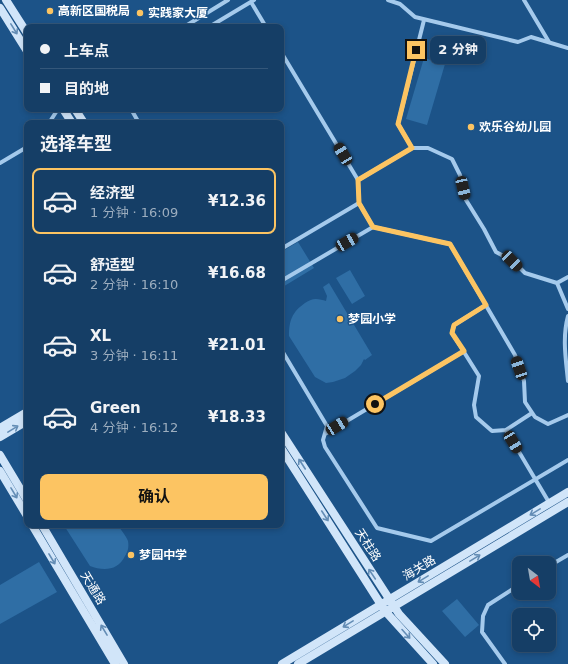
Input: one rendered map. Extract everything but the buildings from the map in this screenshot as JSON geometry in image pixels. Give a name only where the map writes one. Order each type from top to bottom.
[{"type":"street","points":[[6,0],[24,28]]},
{"type":"street","points":[[189,24],[228,0]]},
{"type":"street","points":[[388,0],[400,4],[415,18],[518,42],[531,37],[568,48]]},
{"type":"street","points":[[524,0],[550,43]]},
{"type":"street","points":[[214,24],[252,1],[264,24]]},
{"type":"street","points":[[0,8],[24,46]]},
{"type":"street","points":[[412,148],[398,124],[424,20]]},
{"type":"street","points":[[284,57],[358,180],[359,203],[373,227]]},
{"type":"street","points":[[358,180],[412,148],[428,148],[452,159],[460,175],[466,200],[496,252],[512,261],[525,273],[557,283],[568,277]]},
{"type":"street","points":[[0,163],[24,149]]},
{"type":"street","points":[[284,247],[359,203]]},
{"type":"street","points":[[284,279],[373,227],[450,244],[515,355],[524,381],[525,402],[532,413],[535,417],[548,424],[568,415]]},
{"type":"street","points":[[557,283],[568,310]]},
{"type":"street","points":[[486,305],[454,325],[452,333],[479,376],[474,405],[476,417],[492,431],[506,430],[532,413]]},
{"type":"street","points":[[568,316],[564,346],[568,381]]},
{"type":"street","points":[[324,434],[464,351]]},
{"type":"street","points":[[284,354],[327,426],[323,440],[325,447],[377,528],[432,541],[568,460]]},
{"type":"street","points":[[0,428],[24,414]]},
{"type":"street","points":[[0,438],[24,423]]},
{"type":"street","points":[[506,430],[552,507]]},
{"type":"street","name":"天柱路","points":[[284,437],[398,614],[445,664]]},
{"type":"street","name":"天柱路","points":[[284,453],[383,608],[433,664]]},
{"type":"street","points":[[0,455],[24,495]]},
{"type":"street","points":[[0,471],[24,511]]},
{"type":"street","name":"海关路","points":[[298,664],[391,603],[552,507],[567,494]]},
{"type":"street","name":"海关路","points":[[552,507],[568,502]]},
{"type":"street","name":"天通路","points":[[34,528],[115,664]]},
{"type":"street","name":"天通路","points":[[44,528],[124,664]]},
{"type":"street","points":[[556,562],[568,555]]},
{"type":"street","points":[[505,664],[482,632],[483,616],[488,605],[512,590]]},
{"type":"street","name":"海关路","points":[[282,664],[383,608]]},
{"type":"shaded area","points":[[424,58],[445,64],[427,125],[406,119]]},
{"type":"shaded area","points":[[298,242],[314,268],[284,286],[284,250]]},
{"type":"shaded area","points":[[350,270],[365,296],[352,304],[336,278]]},
{"type":"shaded area","points":[[329,283],[372,355],[365,360],[364,359],[355,371],[345,378],[326,383],[315,377],[289,336],[289,331],[292,317],[301,306],[313,299],[326,301],[327,296],[323,287]]},
{"type":"shaded area","points":[[66,528],[120,528],[128,541],[127,553],[122,561],[114,567],[105,569],[90,566]]},
{"type":"shaded area","points":[[39,562],[57,592],[0,624],[0,585]]},
{"type":"shaded area","points":[[457,599],[479,625],[465,637],[442,611]]},
{"type":"place","name":"高新区国税局","points":[[50,11]]},
{"type":"place","name":"实践家大厦","points":[[140,13]]},
{"type":"place","name":"欢乐谷幼儿园","points":[[471,127]]},
{"type":"place","name":"梦园小学","points":[[340,319]]},
{"type":"place","name":"梦园中学","points":[[131,555]]},
{"type":"route","points":[[375,404],[464,351],[452,333],[454,325],[486,305],[450,244],[373,227],[359,203],[358,180],[412,148],[398,124],[416,50]]}]
